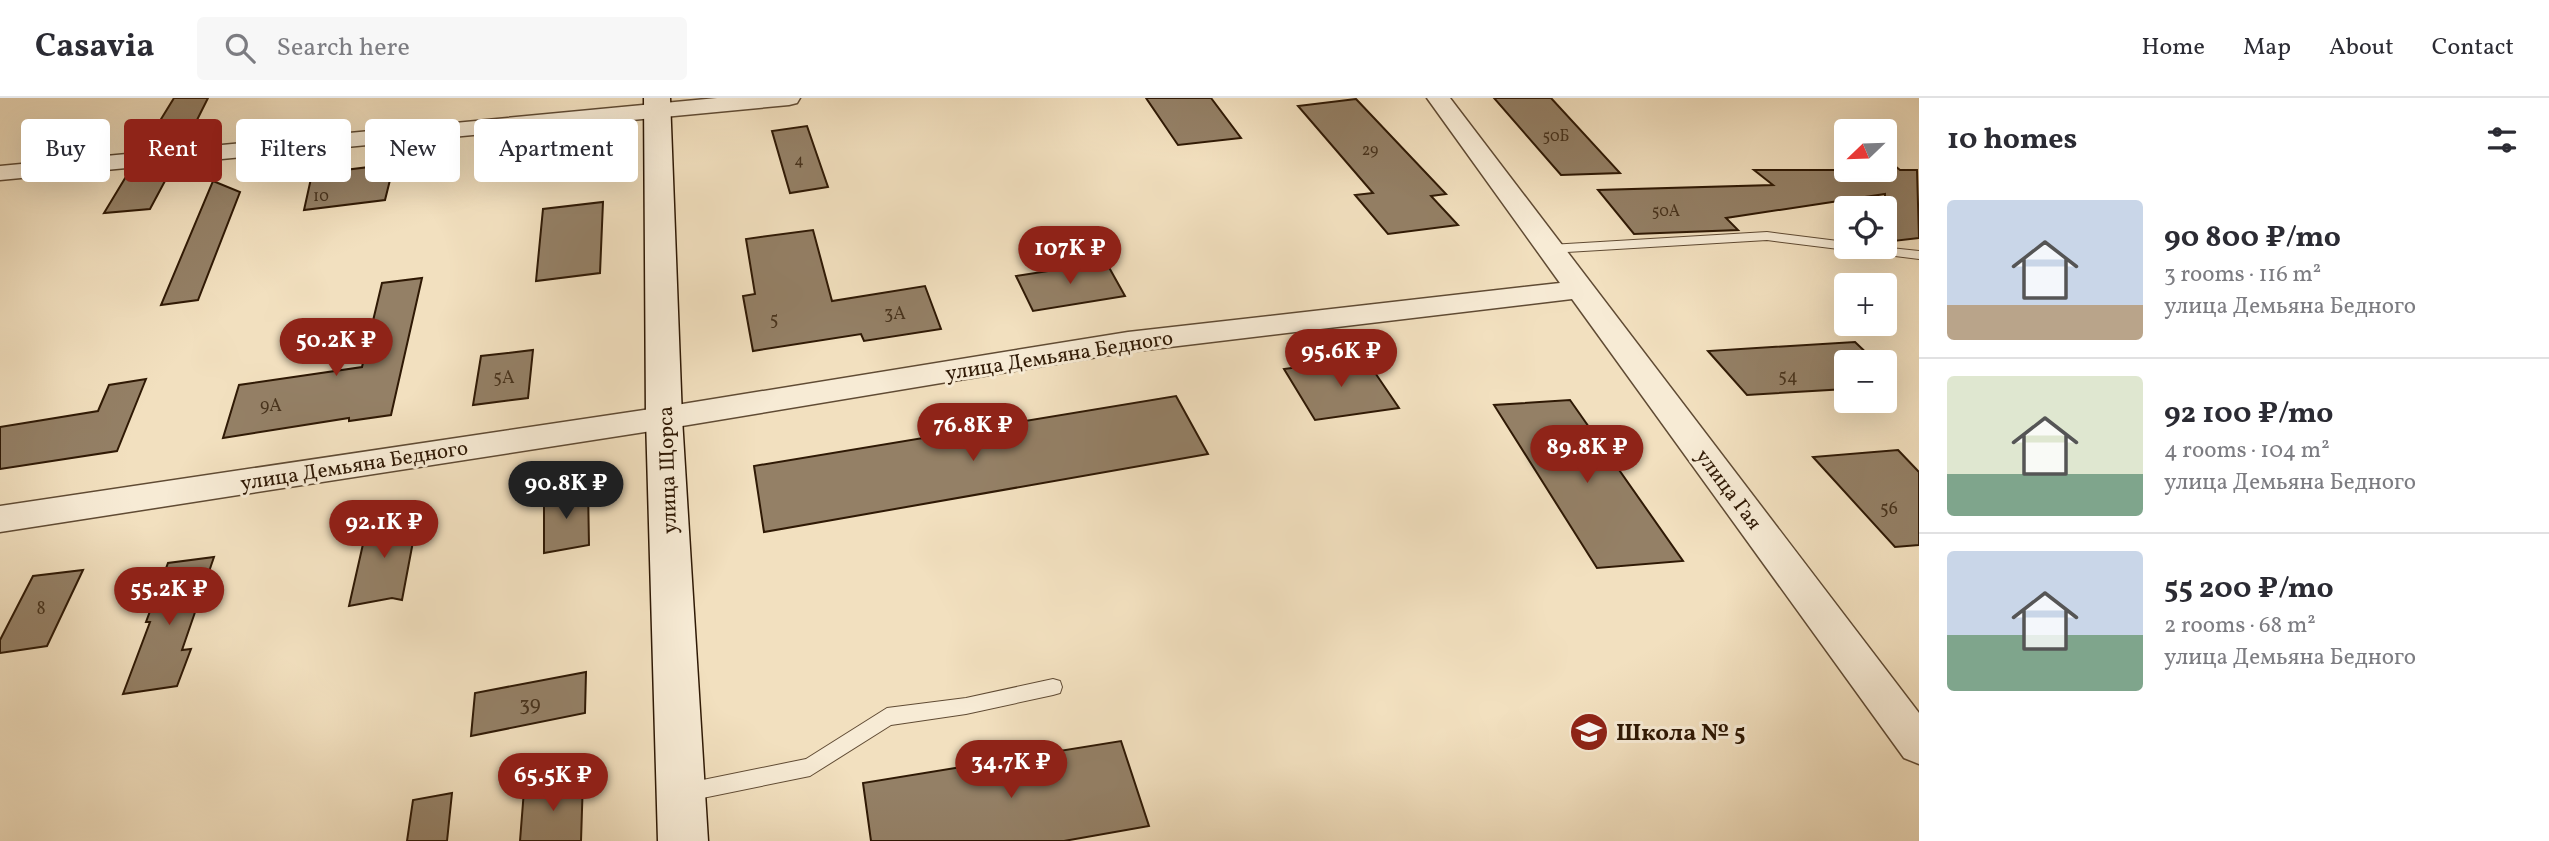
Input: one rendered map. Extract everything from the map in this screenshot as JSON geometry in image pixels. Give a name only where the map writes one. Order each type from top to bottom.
[{"type":"main road","name":"улица Щорса","points":[[657,104],[664,418],[683,841]]},
{"type":"street","points":[[0,173],[657,104],[789,98]]},
{"type":"street","name":"улица Гая","points":[[1438,98],[1919,745]]},
{"type":"street","name":"улица Демьяна Бедного","points":[[0,519],[664,418],[1128,342],[1580,289]]},
{"type":"lane","points":[[1550,249],[1767,236],[1834,244]]},
{"type":"lane","points":[[1897,252],[1919,255]]},
{"type":"lane","points":[[681,793],[810,766],[887,717],[966,706],[1053,687]]},
{"type":"building","points":[[174,98],[208,98],[198,119],[161,119]]},
{"type":"building","points":[[1146,98],[1211,98],[1241,138],[1178,145]]},
{"type":"building","points":[[1494,98],[1551,98],[1620,173],[1561,175]]},
{"type":"building","points":[[1356,99],[1446,194],[1431,196],[1458,225],[1388,234],[1355,195],[1373,193],[1298,106]]},
{"type":"building","points":[[807,126],[828,187],[790,193],[772,131]]},
{"type":"building","points":[[365,168],[365,182],[390,182],[385,200],[304,210],[310,182],[351,182],[351,169]]},
{"type":"building","points":[[1897,168],[1917,170],[1919,238],[1897,241],[1897,196],[1885,194],[1834,196],[1834,202],[1726,218],[1738,230],[1634,234],[1598,190],[1773,185],[1754,170],[1834,170],[1834,182],[1897,182]]},
{"type":"building","points":[[124,180],[164,182],[150,209],[104,213]]},
{"type":"building","points":[[213,182],[240,192],[198,300],[161,305]]},
{"type":"building","points":[[603,202],[600,273],[536,281],[543,209]]},
{"type":"building","points":[[813,230],[832,301],[925,286],[941,329],[864,341],[861,334],[753,351],[743,296],[755,294],[746,239]]},
{"type":"building","points":[[1106,262],[1125,296],[1033,311],[1016,276]]},
{"type":"building","points":[[422,278],[391,415],[349,421],[349,418],[223,438],[239,385],[362,367],[382,283]]},
{"type":"building","points":[[1855,342],[1863,350],[1834,350],[1834,390],[1747,395],[1708,351]]},
{"type":"building","points":[[533,350],[528,398],[473,405],[481,356]]},
{"type":"building","points":[[1365,358],[1399,408],[1315,420],[1284,369]]},
{"type":"building","points":[[146,379],[117,451],[0,469],[0,427],[98,411],[109,385]]},
{"type":"building","points":[[1176,396],[1208,454],[764,532],[754,466]]},
{"type":"building","points":[[1570,400],[1683,561],[1597,568],[1494,405]]},
{"type":"building","points":[[1898,450],[1919,472],[1919,545],[1895,547],[1813,457]]},
{"type":"building","points":[[588,488],[589,545],[544,553],[544,496]]},
{"type":"building","points":[[418,515],[402,600],[392,598],[349,606],[368,522]]},
{"type":"building","points":[[214,557],[182,650],[191,649],[177,686],[123,694],[150,622],[146,622],[168,563]]},
{"type":"building","points":[[83,570],[47,646],[0,653],[0,640],[33,576]]},
{"type":"building","points":[[586,672],[585,713],[471,736],[475,693]]},
{"type":"building","points":[[1121,741],[1149,826],[1064,841],[871,841],[863,783]]},
{"type":"building","points":[[583,779],[581,841],[520,841],[524,790]]},
{"type":"building","points":[[452,793],[447,841],[407,841],[413,800]]},
{"type":"place","name":"Школа № 5","points":[[1589,732]]}]
